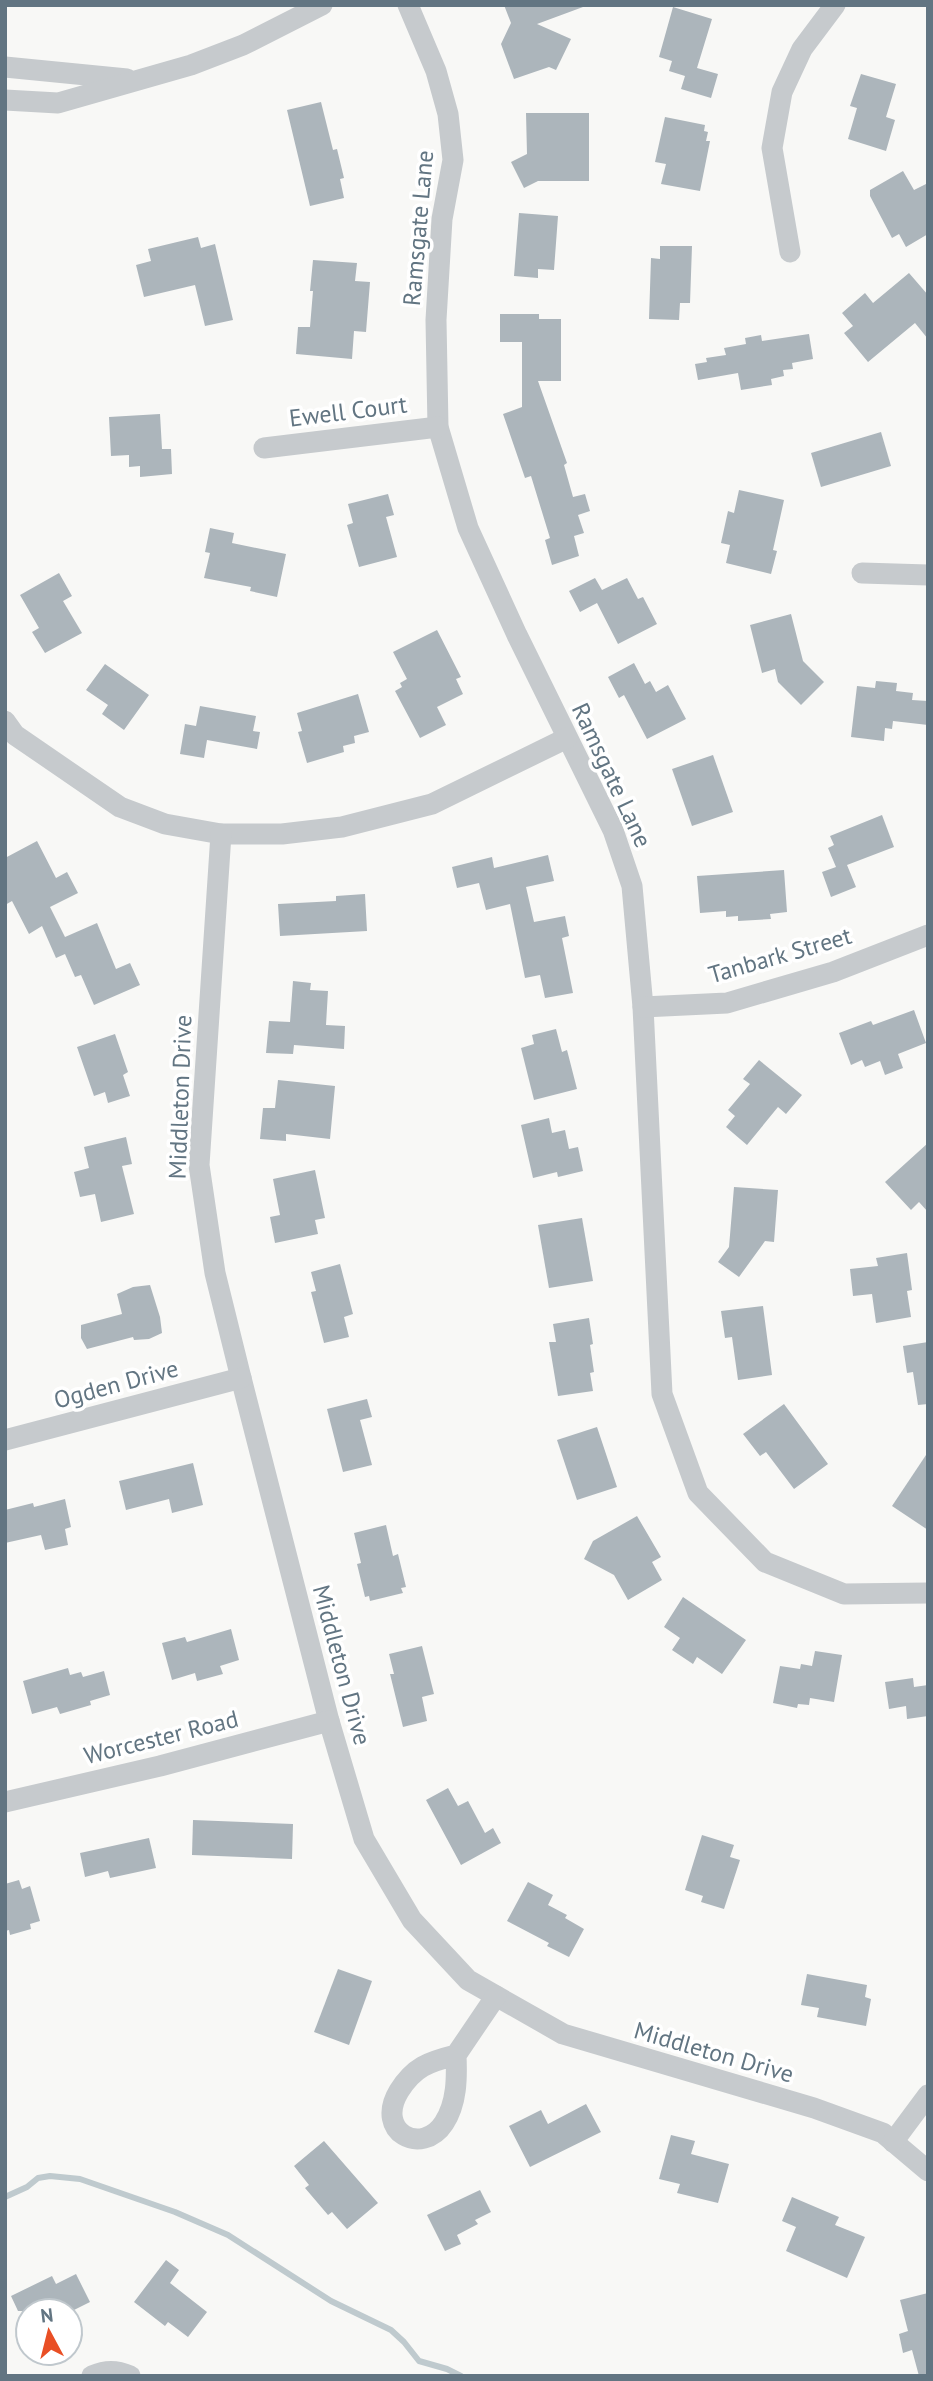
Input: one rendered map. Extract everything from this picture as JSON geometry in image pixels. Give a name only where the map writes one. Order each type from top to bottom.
[{"type":"street","points":[[5,100],[58,103],[191,65],[243,45],[322,5]]},
{"type":"street","name":"Ramsgate Lane","points":[[408,5],[436,71],[448,114],[453,160],[442,219],[436,320],[438,427],[468,528],[613,830],[632,886],[643,1007],[662,1394],[698,1493],[765,1562],[844,1594],[928,1593]]},
{"type":"street","points":[[790,252],[772,148],[782,92],[802,49],[835,5]]},
{"type":"street","points":[[5,67],[136,80]]},
{"type":"street","name":"Ewell Court","points":[[264,448],[438,427]]},
{"type":"street","points":[[862,573],[928,575]]},
{"type":"street","points":[[5,721],[15,735],[120,807],[165,824],[221,834],[282,834],[342,827],[432,804],[567,738]]},
{"type":"street","name":"Middleton Drive","points":[[221,834],[199,1165],[215,1273],[329,1721],[364,1839],[412,1920],[468,1980],[563,2034],[814,2108],[883,2133],[928,2171]]},
{"type":"street","name":"Tanbark Street","points":[[643,1007],[727,1003],[833,972],[928,935]]},
{"type":"street","name":"Ogden Drive","points":[[5,1440],[241,1378]]},
{"type":"street","name":"Worcester Road","points":[[5,1802],[160,1766],[329,1721]]},
{"type":"street","points":[[456,2055],[496,1996]]},
{"type":"street","points":[[893,2142],[928,2095]]},
{"type":"street","points":[[92,2376],[106,2371],[117,2371],[130,2376]]},
{"type":"building","points":[[504,5],[583,5],[537,24],[571,39],[556,70],[549,67],[514,79],[501,44],[511,23]]},
{"type":"building","points":[[673,7],[712,19],[697,68],[718,74],[711,98],[681,89],[685,76],[669,71],[672,61],[659,57]]},
{"type":"building","points":[[861,74],[896,84],[886,117],[895,120],[886,151],[848,139],[857,108],[850,106]]},
{"type":"building","points":[[321,102],[333,150],[337,149],[344,178],[340,179],[344,198],[310,206],[287,110]]},
{"type":"building","points":[[526,113],[589,113],[589,181],[538,181],[524,188],[511,162],[527,154]]},
{"type":"building","points":[[665,117],[705,125],[704,131],[708,132],[706,141],[710,141],[700,191],[661,184],[666,164],[655,162]]},
{"type":"building","points":[[903,171],[914,190],[928,183],[928,234],[906,247],[899,234],[892,238],[870,196],[870,190]]},
{"type":"building","points":[[519,213],[558,216],[554,270],[538,269],[538,278],[514,276]]},
{"type":"building","points":[[198,237],[201,248],[215,244],[233,320],[205,326],[195,285],[144,297],[136,265],[151,261],[148,249]]},
{"type":"building","points":[[660,246],[692,246],[690,303],[680,303],[679,320],[649,319],[651,258],[660,259]]},
{"type":"building","points":[[313,260],[357,263],[355,281],[370,282],[366,332],[354,331],[352,359],[296,354],[298,327],[310,327]]},
{"type":"building","points":[[909,273],[928,295],[928,339],[915,323],[868,362],[844,333],[853,326],[842,313],[865,293],[873,303]]},
{"type":"building","points":[[500,314],[539,314],[539,319],[561,319],[561,381],[538,381],[567,463],[564,465],[573,497],[585,494],[590,511],[578,515],[584,533],[574,536],[579,556],[552,565],[545,540],[550,538],[531,476],[525,478],[503,414],[522,407],[522,342],[500,342]]},
{"type":"building","points":[[809,334],[813,359],[792,363],[793,369],[783,370],[784,376],[771,379],[772,385],[741,390],[738,373],[698,380],[695,364],[707,362],[706,358],[726,355],[724,348],[746,344],[745,338],[761,335],[762,341]]},
{"type":"building","points":[[160,414],[162,449],[171,449],[172,474],[140,477],[140,466],[129,467],[129,455],[111,456],[109,417]]},
{"type":"building","points":[[881,432],[891,466],[821,487],[811,453]]},
{"type":"building","points":[[739,490],[784,500],[773,550],[777,551],[771,574],[726,563],[730,545],[721,543],[728,511],[734,513]]},
{"type":"building","points":[[388,494],[394,515],[386,517],[397,557],[359,567],[347,525],[353,523],[348,504]]},
{"type":"building","points":[[210,528],[234,533],[232,543],[286,554],[277,597],[250,591],[251,587],[204,578],[210,553],[205,552]]},
{"type":"building","points":[[59,573],[72,596],[63,601],[82,633],[45,653],[32,632],[39,628],[20,595]]},
{"type":"building","points":[[595,578],[602,590],[627,578],[638,599],[643,597],[657,624],[618,644],[597,603],[580,612],[569,591]]},
{"type":"building","points":[[791,614],[803,661],[824,682],[801,705],[778,682],[775,669],[762,673],[750,625]]},
{"type":"building","points":[[437,630],[461,677],[456,679],[463,694],[437,707],[446,725],[420,738],[395,691],[402,687],[400,683],[407,679],[393,652]]},
{"type":"building","points":[[634,663],[645,684],[650,681],[656,692],[668,685],[686,719],[647,739],[624,695],[619,698],[608,677]]},
{"type":"building","points":[[105,664],[149,695],[124,730],[102,714],[108,705],[86,690]]},
{"type":"building","points":[[876,681],[897,683],[896,691],[913,693],[912,700],[928,701],[928,725],[893,721],[892,729],[885,728],[884,741],[851,737],[857,686],[875,688]]},
{"type":"building","points":[[358,694],[369,732],[354,736],[355,743],[343,746],[344,752],[307,763],[298,732],[302,731],[297,713]]},
{"type":"building","points":[[200,706],[256,716],[253,731],[260,732],[257,749],[207,740],[204,758],[180,754],[185,724],[196,726]]},
{"type":"building","points":[[713,755],[733,812],[692,826],[672,769]]},
{"type":"building","points":[[882,815],[894,847],[847,865],[856,887],[831,897],[822,872],[836,867],[828,848],[834,845],[830,836]]},
{"type":"building","points":[[37,841],[56,878],[67,872],[78,893],[50,907],[65,937],[97,923],[116,969],[130,963],[140,985],[94,1005],[81,975],[75,977],[65,954],[56,958],[42,926],[29,934],[12,901],[5,905],[5,858]]},
{"type":"building","points":[[548,855],[554,881],[526,887],[534,922],[565,916],[569,936],[562,938],[573,993],[545,998],[540,975],[525,978],[510,904],[486,910],[479,883],[457,888],[452,867],[492,857],[494,868]]},
{"type":"building","points":[[784,870],[787,912],[770,914],[771,919],[738,921],[738,916],[726,917],[726,911],[700,913],[697,876]]},
{"type":"building","points":[[365,894],[367,931],[280,936],[278,904],[336,901],[336,896]]},
{"type":"building","points":[[293,981],[311,983],[310,990],[328,991],[326,1025],[345,1026],[344,1049],[294,1045],[293,1054],[266,1053],[269,1021],[290,1022]]},
{"type":"building","points":[[914,1010],[926,1043],[898,1054],[903,1068],[885,1075],[880,1061],[865,1067],[862,1060],[851,1065],[839,1033],[871,1021],[873,1025]]},
{"type":"building","points":[[556,1029],[562,1052],[567,1050],[577,1089],[534,1100],[521,1048],[534,1044],[532,1035]]},
{"type":"building","points":[[115,1034],[128,1072],[123,1075],[130,1096],[108,1103],[105,1092],[94,1096],[77,1047]]},
{"type":"building","points":[[759,1060],[802,1095],[786,1114],[778,1107],[747,1145],[726,1127],[735,1116],[728,1110],[750,1084],[743,1079]]},
{"type":"building","points":[[278,1080],[335,1086],[330,1139],[286,1134],[286,1141],[260,1139],[263,1108],[275,1108]]},
{"type":"building","points":[[549,1118],[552,1133],[565,1130],[569,1149],[578,1147],[583,1171],[558,1177],[557,1172],[533,1178],[521,1125]]},
{"type":"building","points":[[126,1137],[132,1164],[122,1166],[134,1214],[101,1222],[95,1194],[80,1197],[74,1172],[89,1168],[84,1147]]},
{"type":"building","points":[[928,1143],[928,1212],[919,1202],[911,1210],[885,1182]]},
{"type":"building","points":[[315,1170],[325,1218],[315,1220],[318,1234],[275,1243],[270,1217],[280,1215],[273,1179]]},
{"type":"building","points":[[734,1187],[778,1190],[774,1242],[765,1241],[739,1277],[718,1262],[729,1247]]},
{"type":"building","points":[[582,1218],[593,1281],[549,1288],[538,1225]]},
{"type":"building","points":[[907,1253],[912,1290],[907,1291],[911,1317],[876,1323],[872,1294],[853,1296],[850,1269],[878,1266],[876,1258]]},
{"type":"building","points":[[340,1264],[353,1314],[344,1317],[349,1337],[324,1343],[311,1292],[316,1291],[311,1272]]},
{"type":"building","points":[[150,1285],[162,1333],[149,1339],[134,1340],[133,1337],[87,1349],[81,1338],[81,1325],[122,1314],[117,1294],[133,1287]]},
{"type":"building","points":[[763,1306],[772,1375],[738,1380],[732,1337],[725,1338],[721,1311]]},
{"type":"building","points":[[589,1318],[593,1344],[590,1345],[594,1372],[590,1373],[593,1391],[558,1396],[549,1342],[556,1342],[553,1324]]},
{"type":"building","points":[[928,1342],[928,1404],[918,1405],[913,1372],[907,1373],[903,1346]]},
{"type":"building","points":[[367,1399],[372,1417],[360,1420],[372,1465],[343,1472],[327,1409]]},
{"type":"building","points":[[784,1404],[828,1464],[794,1489],[766,1452],[760,1456],[743,1434]]},
{"type":"building","points":[[597,1427],[617,1487],[577,1500],[557,1440]]},
{"type":"building","points":[[928,1452],[928,1530],[892,1506]]},
{"type":"building","points":[[193,1463],[203,1505],[172,1513],[169,1499],[126,1510],[119,1481]]},
{"type":"building","points":[[65,1499],[71,1527],[65,1529],[68,1545],[45,1550],[41,1535],[5,1543],[5,1510],[33,1503],[34,1507]]},
{"type":"building","points":[[637,1516],[661,1557],[652,1562],[662,1580],[628,1600],[614,1575],[584,1559],[593,1541]]},
{"type":"building","points":[[386,1525],[393,1556],[398,1554],[406,1587],[401,1588],[403,1593],[370,1601],[369,1596],[365,1597],[357,1564],[361,1563],[354,1533]]},
{"type":"building","points":[[683,1597],[746,1640],[722,1674],[697,1657],[693,1664],[672,1650],[680,1638],[664,1627]]},
{"type":"building","points":[[231,1629],[239,1660],[220,1666],[223,1674],[197,1681],[195,1673],[172,1680],[162,1643],[185,1637],[187,1642]]},
{"type":"building","points":[[422,1646],[434,1694],[422,1697],[427,1721],[403,1727],[390,1674],[394,1674],[389,1654]]},
{"type":"building","points":[[815,1651],[842,1655],[834,1702],[810,1698],[809,1705],[798,1704],[797,1708],[773,1703],[780,1666],[800,1669],[801,1664],[812,1666]]},
{"type":"building","points":[[68,1668],[70,1675],[81,1672],[83,1677],[104,1671],[110,1695],[90,1701],[91,1705],[60,1714],[57,1707],[32,1714],[23,1681]]},
{"type":"building","points":[[913,1678],[914,1687],[928,1685],[928,1716],[907,1719],[906,1706],[889,1709],[885,1682]]},
{"type":"building","points":[[448,1788],[458,1806],[468,1801],[485,1833],[493,1828],[501,1843],[461,1865],[426,1800]]},
{"type":"building","points":[[193,1820],[293,1824],[292,1859],[192,1855]]},
{"type":"building","points":[[702,1835],[734,1845],[730,1857],[740,1860],[724,1909],[701,1902],[703,1896],[685,1890]]},
{"type":"building","points":[[149,1838],[156,1868],[110,1878],[108,1871],[85,1877],[80,1853]]},
{"type":"building","points":[[19,1880],[22,1889],[30,1886],[40,1921],[30,1924],[31,1929],[10,1935],[9,1930],[5,1931],[5,1884]]},
{"type":"building","points":[[528,1882],[553,1895],[548,1905],[567,1915],[565,1918],[584,1929],[569,1957],[507,1921]]},
{"type":"building","points":[[338,1969],[372,1981],[349,2045],[314,2032]]},
{"type":"building","points":[[807,1974],[867,1985],[865,1997],[871,1999],[866,2026],[817,2017],[819,2008],[801,2005]]},
{"type":"building","points":[[586,2104],[601,2132],[530,2167],[509,2126],[541,2110],[548,2124]]},
{"type":"building","points":[[671,2135],[695,2141],[691,2154],[729,2164],[718,2203],[677,2193],[680,2184],[659,2179]]},
{"type":"building","points":[[324,2141],[378,2203],[347,2229],[332,2212],[328,2215],[305,2188],[309,2185],[294,2166]]},
{"type":"building","points":[[480,2190],[491,2212],[475,2220],[478,2224],[457,2235],[461,2244],[445,2251],[427,2215]]},
{"type":"building","points":[[792,2197],[839,2217],[835,2225],[865,2237],[847,2278],[786,2251],[796,2227],[782,2221]]},
{"type":"building","points":[[166,2260],[179,2270],[170,2283],[207,2312],[188,2337],[168,2322],[165,2326],[134,2302]]},
{"type":"building","points":[[76,2274],[90,2302],[84,2305],[84,2297],[14,2297],[14,2302],[11,2296],[52,2276],[56,2284]]},
{"type":"building","points":[[928,2293],[928,2376],[919,2376],[912,2350],[903,2353],[899,2334],[908,2331],[900,2300]]},
{"type":"waterway","points":[[5,2197],[27,2187],[38,2178],[50,2176],[80,2179],[175,2212],[228,2235],[331,2301],[391,2330],[419,2361],[461,2376]]}]
